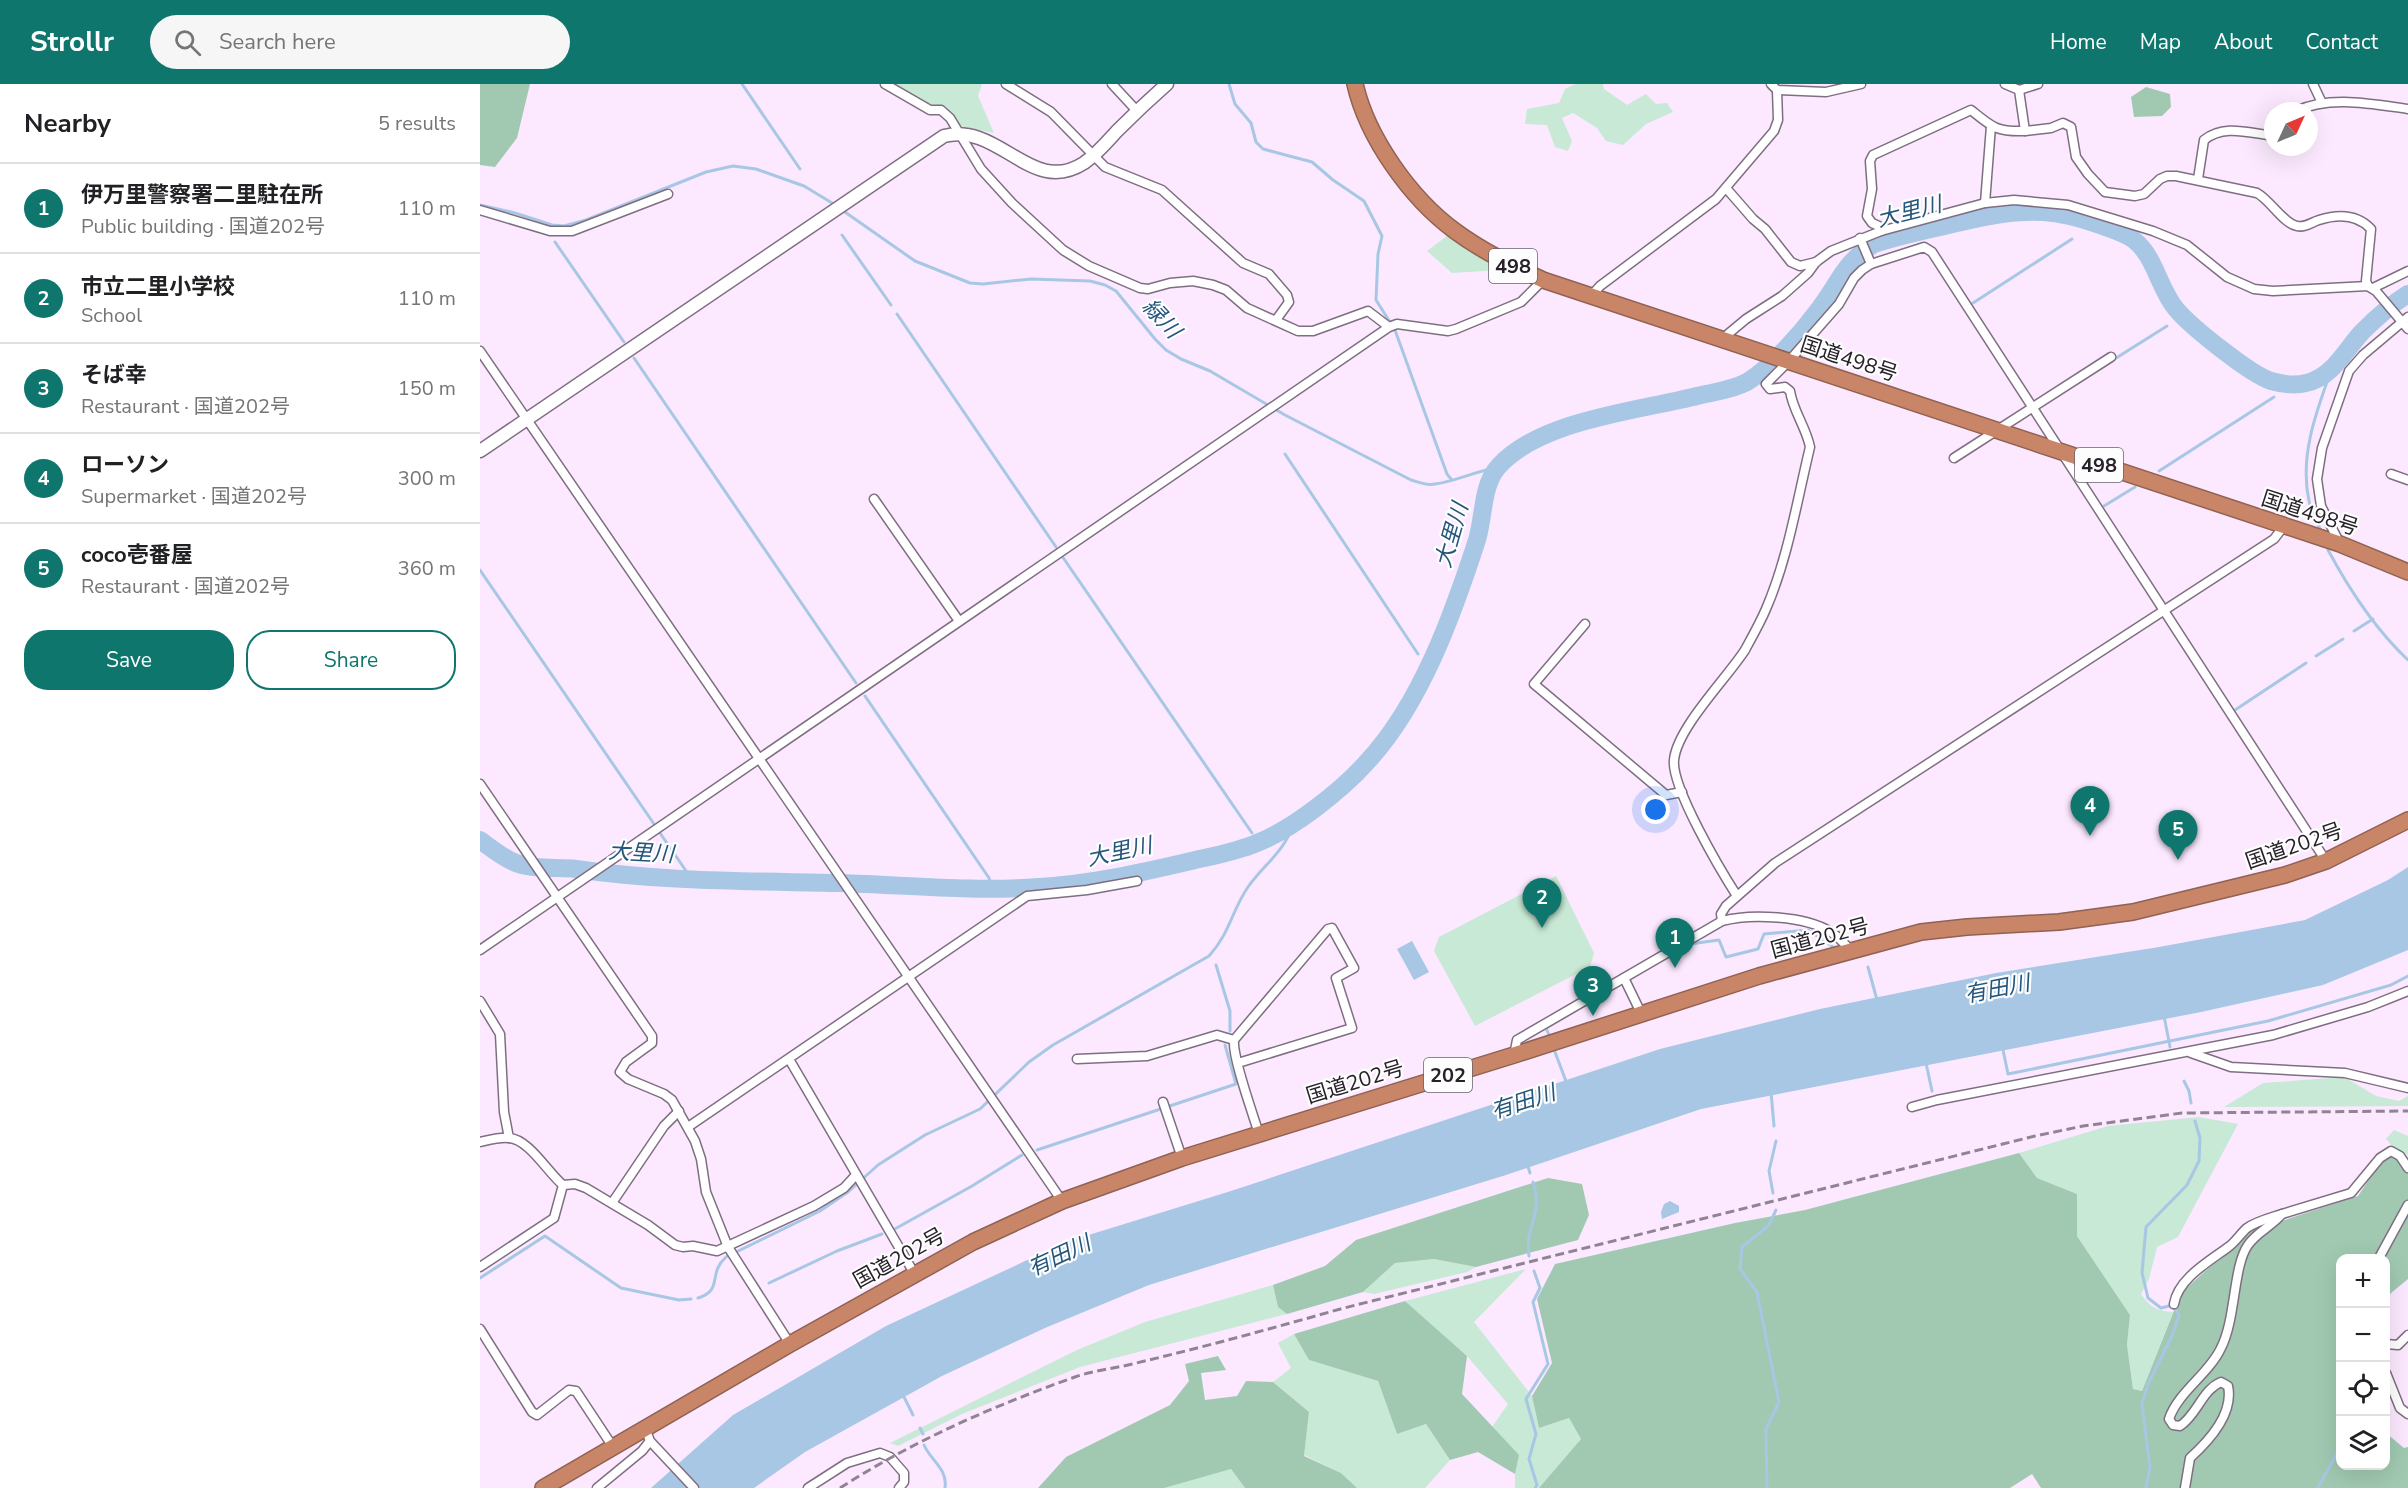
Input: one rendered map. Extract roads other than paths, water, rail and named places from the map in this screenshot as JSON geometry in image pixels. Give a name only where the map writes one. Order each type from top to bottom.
[{"type":"highway","name":"国道498号","points":[[1355,84],[1363,110],[1376,138],[1392,164],[1429,208],[1453,230],[1481,249],[1543,280],[2340,544],[2408,572]]},
{"type":"highway","name":"国道202号","points":[[543,1488],[613,1447],[647,1435],[790,1344],[973,1242],[1062,1201],[1182,1158],[1760,976],[1921,932],[2059,922],[2133,912],[2285,875],[2326,861],[2408,820]]},
{"type":"street","points":[[885,84],[930,110],[941,110],[950,118],[981,169],[1012,203],[1063,250],[1089,266],[1140,288],[1148,289],[1170,283],[1193,281],[1213,285],[1226,290],[1247,308],[1298,330],[1313,331],[1368,311],[1393,325],[1448,331],[1521,302],[1543,280]]},
{"type":"street","points":[[1006,84],[1051,112],[1087,149],[1095,154],[1105,167],[1162,190],[1243,263],[1269,274],[1287,295],[1289,302],[1276,320]]},
{"type":"street","points":[[1112,84],[1137,111]]},
{"type":"street","points":[[480,451],[944,136],[958,133],[987,140],[1031,166],[1048,172],[1071,169],[1095,154],[1167,84]]},
{"type":"street","points":[[1591,296],[1600,286],[1700,212],[1726,189],[1774,131],[1778,120],[1774,87],[1826,92],[1861,84]]},
{"type":"street","points":[[2005,84],[2019,90],[2038,84]]},
{"type":"street","points":[[2313,84],[2322,103]]},
{"type":"street","points":[[2019,90],[2025,130]]},
{"type":"street","points":[[2318,104],[2357,102],[2408,109]]},
{"type":"street","points":[[1881,231],[1881,227],[1872,223],[1867,216],[1872,189],[1870,161],[1873,155],[1962,112],[1971,110],[1991,126],[2004,132],[2068,124],[2073,133],[2076,157],[2105,192],[2135,196],[2144,194],[2166,176],[2198,179],[2264,196],[2291,224],[2298,227],[2320,219],[2349,216],[2357,218],[2371,229],[2366,281],[2406,323],[2363,355],[2349,371],[2322,448],[2317,478],[2321,506],[2340,544]]},
{"type":"street","points":[[1985,203],[1991,126]]},
{"type":"street","points":[[2198,179],[2204,140],[2213,133],[2227,130],[2264,135]]},
{"type":"street","points":[[1726,189],[1765,229],[1791,262],[1800,266],[1816,262]]},
{"type":"street","points":[[480,210],[550,231],[572,231],[668,194]]},
{"type":"street","points":[[1722,339],[1782,296],[1831,250],[1881,231],[1985,203],[2014,200],[2068,205],[2153,231],[2187,245],[2227,277],[2254,289],[2273,291],[2373,288],[2408,271]]},
{"type":"street","points":[[1860,238],[1871,264]]},
{"type":"street","points":[[1737,896],[1700,830],[1682,792],[1675,773],[1674,761],[1677,747],[1687,730],[1744,650],[1766,609],[1780,570],[1810,447],[1807,433],[1792,402],[1790,391],[1785,387],[1770,389],[1766,384],[1839,304],[1854,278],[1871,264],[1924,247],[1929,248],[2326,861]]},
{"type":"street","points":[[480,950],[1264,411],[1393,325]]},
{"type":"street","points":[[480,351],[1062,1201]]},
{"type":"street","points":[[1954,458],[2111,357]]},
{"type":"street","points":[[2391,474],[2408,480]]},
{"type":"street","points":[[874,499],[959,621]]},
{"type":"street","points":[[1722,921],[1721,914],[1726,906],[1775,863],[2274,539],[2284,526]]},
{"type":"street","points":[[1585,624],[1534,684],[1666,795],[1682,792]]},
{"type":"street","points":[[480,784],[652,1036],[652,1043],[626,1062],[620,1072],[628,1079],[664,1094],[672,1100],[679,1111],[701,1159],[706,1192],[731,1252],[790,1344]]},
{"type":"street","points":[[688,1127],[1027,896],[1086,890],[1137,881]]},
{"type":"street","points":[[1514,1055],[1517,1040],[1722,921],[1748,917],[1795,920],[1814,924],[1831,932],[1851,951]]},
{"type":"street","points":[[1238,1063],[1352,1028],[1336,978],[1354,968],[1332,928],[1328,929],[1234,1040],[1233,1047],[1259,1134]]},
{"type":"street","points":[[1624,978],[1641,1013]]},
{"type":"street","points":[[1912,1107],[1937,1100],[2272,1035],[2368,1007],[2408,991]]},
{"type":"street","points":[[480,1001],[500,1034],[504,1112],[510,1138]]},
{"type":"street","points":[[1077,1059],[1147,1056],[1217,1035],[1234,1040]]},
{"type":"street","points":[[2189,1052],[2231,1068],[2345,1073],[2408,1088]]},
{"type":"street","points":[[789,1059],[914,1273]]},
{"type":"street","points":[[1165,1106],[1182,1158]]},
{"type":"street","points":[[612,1203],[664,1126],[679,1111]]},
{"type":"street","points":[[480,1142],[510,1138],[531,1151],[563,1185],[580,1186],[612,1203],[675,1245],[717,1251],[731,1252],[844,1188],[856,1175]]},
{"type":"street","points":[[2174,1304],[2176,1292],[2212,1257],[2229,1247],[2247,1228],[2263,1220],[2351,1193],[2380,1158],[2391,1151],[2400,1156],[2408,1167]]},
{"type":"street","points":[[480,1267],[554,1218],[563,1185]]},
{"type":"street","points":[[2381,1254],[2408,1205]]},
{"type":"street","points":[[2185,1488],[2190,1458],[2206,1443],[2218,1426],[2231,1397],[2229,1386],[2220,1382],[2213,1386],[2187,1421],[2180,1426],[2173,1425],[2169,1419],[2172,1409],[2206,1372],[2221,1349],[2232,1321],[2241,1264],[2247,1247],[2257,1235],[2282,1214]]},
{"type":"street","points":[[480,1329],[532,1412],[537,1415],[569,1390],[576,1391],[613,1447]]},
{"type":"street","points":[[2390,1344],[2398,1345],[2408,1335]]},
{"type":"street","points":[[2390,1384],[2400,1408],[2408,1414]]},
{"type":"street","points":[[647,1435],[694,1488]]},
{"type":"street","points":[[597,1488],[642,1451],[647,1435]]},
{"type":"street","points":[[808,1488],[847,1463],[880,1453],[890,1457],[904,1473],[904,1482],[900,1488]]},
{"type":"water","name":"有田川","points":[[2408,867],[2408,950],[2323,985],[2201,1012],[1701,1109],[1506,1175],[1149,1285],[1045,1328],[942,1376],[805,1452],[754,1488],[651,1488],[733,1415],[886,1326],[1066,1242],[1231,1191],[1660,1049],[1820,1009],[1996,973],[2159,947],[2305,920],[2388,880]]},
{"type":"water","points":[[1412,941],[1429,972],[1414,980],[1397,949]]},
{"type":"water","points":[[1670,1201],[1679,1206],[1679,1212],[1662,1219],[1661,1212],[1664,1204]]},
{"type":"waterway","name":"緑川","points":[[742,84],[800,169]]},
{"type":"waterway","points":[[1229,84],[1235,104],[1251,123],[1256,142],[1263,149],[1312,162],[1333,180],[1364,201],[1382,236],[1378,254],[1376,300],[1395,330],[1447,474],[1451,479]]},
{"type":"waterway","points":[[480,205],[552,225],[564,226],[586,220],[706,172],[733,166],[756,169],[804,186],[837,206]]},
{"type":"waterway","name":"緑川","points":[[842,210],[915,261],[970,283],[983,284],[1031,279],[1090,281],[1105,285],[1116,291],[1166,350],[1210,371],[1285,415],[1411,480],[1422,484],[1432,484],[1497,468]]},
{"type":"waterway","name":"大里川","points":[[480,840],[511,861],[538,867],[675,879],[965,888],[1058,886],[1096,881],[1233,851],[1271,837],[1301,819],[1331,796],[1367,762],[1404,713],[1446,627],[1477,540],[1489,483],[1498,467],[1516,451],[1538,438],[1563,428],[1723,390],[1747,382],[1757,376],[1786,348],[1819,309],[1849,266],[1874,244],[1966,221],[2017,212],[2050,213],[2072,217],[2118,231],[2141,247],[2170,301],[2207,338],[2262,377],[2288,384],[2306,383],[2323,375],[2338,362],[2367,327],[2408,294]]},
{"type":"waterway","points":[[842,235],[891,305]]},
{"type":"waterway","points":[[1973,303],[2072,239]]},
{"type":"waterway","points":[[555,242],[624,342]]},
{"type":"waterway","points":[[897,314],[1056,547]]},
{"type":"waterway","points":[[2113,360],[2167,326]]},
{"type":"waterway","points":[[634,358],[856,683]]},
{"type":"waterway","points":[[2321,531],[2309,501],[2306,467],[2311,433],[2332,368]]},
{"type":"waterway","points":[[2159,471],[2274,397]]},
{"type":"waterway","points":[[1285,454],[1418,654]]},
{"type":"waterway","points":[[2104,506],[2135,487]]},
{"type":"waterway","points":[[2328,550],[2364,608],[2385,636],[2408,660]]},
{"type":"waterway","points":[[1062,556],[1252,833]]},
{"type":"waterway","points":[[480,570],[654,824]]},
{"type":"waterway","points":[[2354,631],[2373,619]]},
{"type":"waterway","points":[[2316,656],[2343,639]]},
{"type":"waterway","points":[[2235,710],[2306,663]]},
{"type":"waterway","points":[[865,696],[989,878],[992,888]]},
{"type":"waterway","points":[[698,1298],[711,1291],[717,1269],[726,1257],[820,1211],[848,1192],[878,1165],[925,1135],[980,1109],[1029,1062],[1053,1045],[1209,956],[1222,939],[1248,887],[1285,843],[1294,823]]},
{"type":"waterway","points":[[660,833],[693,881]]},
{"type":"waterway","points":[[1690,944],[1719,940],[1726,957],[1758,949],[1764,934],[1808,930],[1832,946]]},
{"type":"waterway","points":[[1216,965],[1230,1011],[1230,1031]]},
{"type":"waterway","points":[[1868,967],[1877,1000]]},
{"type":"waterway","points":[[2002,1045],[2008,1074],[2268,1021],[2391,985],[2408,976]]},
{"type":"waterway","points":[[1549,1035],[1546,1028],[1604,994]]},
{"type":"waterway","points":[[2164,1016],[2170,1047]]},
{"type":"waterway","points":[[1037,1150],[1236,1084],[1225,1045]]},
{"type":"waterway","points":[[1555,1052],[1567,1084]]},
{"type":"waterway","points":[[1926,1063],[1932,1091]]},
{"type":"waterway","points":[[2184,1081],[2191,1103]]},
{"type":"waterway","points":[[1771,1092],[1774,1126]]},
{"type":"waterway","points":[[2146,1488],[2150,1467],[2142,1404],[2148,1384],[2172,1336],[2179,1316],[2176,1310],[2169,1306],[2161,1308],[2148,1298],[2142,1273],[2146,1227],[2187,1185],[2199,1161],[2200,1138],[2195,1121]]},
{"type":"waterway","points":[[1773,1193],[1769,1171],[1776,1141]]},
{"type":"waterway","points":[[893,1230],[1022,1155]]},
{"type":"waterway","points":[[1527,1163],[1530,1173]]},
{"type":"waterway","points":[[1529,1256],[1529,1236],[1536,1204],[1533,1182]]},
{"type":"waterway","points":[[1767,1488],[1766,1429],[1779,1402],[1757,1292],[1740,1269],[1742,1247],[1769,1225],[1776,1210]]},
{"type":"waterway","points":[[769,1283],[837,1251],[882,1234]]},
{"type":"waterway","points":[[480,1278],[545,1236],[621,1288],[679,1300],[691,1299]]},
{"type":"waterway","points":[[1534,1271],[1540,1288],[1533,1302],[1548,1364],[1526,1399],[1536,1434],[1529,1459],[1537,1485],[1535,1488]]},
{"type":"waterway","points":[[903,1395],[913,1415]]},
{"type":"waterway","points":[[920,1428],[923,1434]]},
{"type":"waterway","points":[[924,1445],[942,1470],[945,1488]]},
{"type":"waterway","points":[[2318,1488],[2336,1454]]},
{"type":"railway","points":[[840,1488],[896,1455],[954,1426],[1081,1375],[1183,1352],[1344,1308],[2035,1136],[2083,1126],[2182,1113],[2408,1111]]},
{"type":"place","name":"ローソン","points":[[2090,836]]},
{"type":"place","name":"coco壱番屋","points":[[2178,860]]},
{"type":"place","name":"市立二里小学校","points":[[1542,928]]},
{"type":"place","name":"伊万里警察署二里駐在所","points":[[1675,968]]},
{"type":"place","name":"そば幸","points":[[1593,1016]]}]
